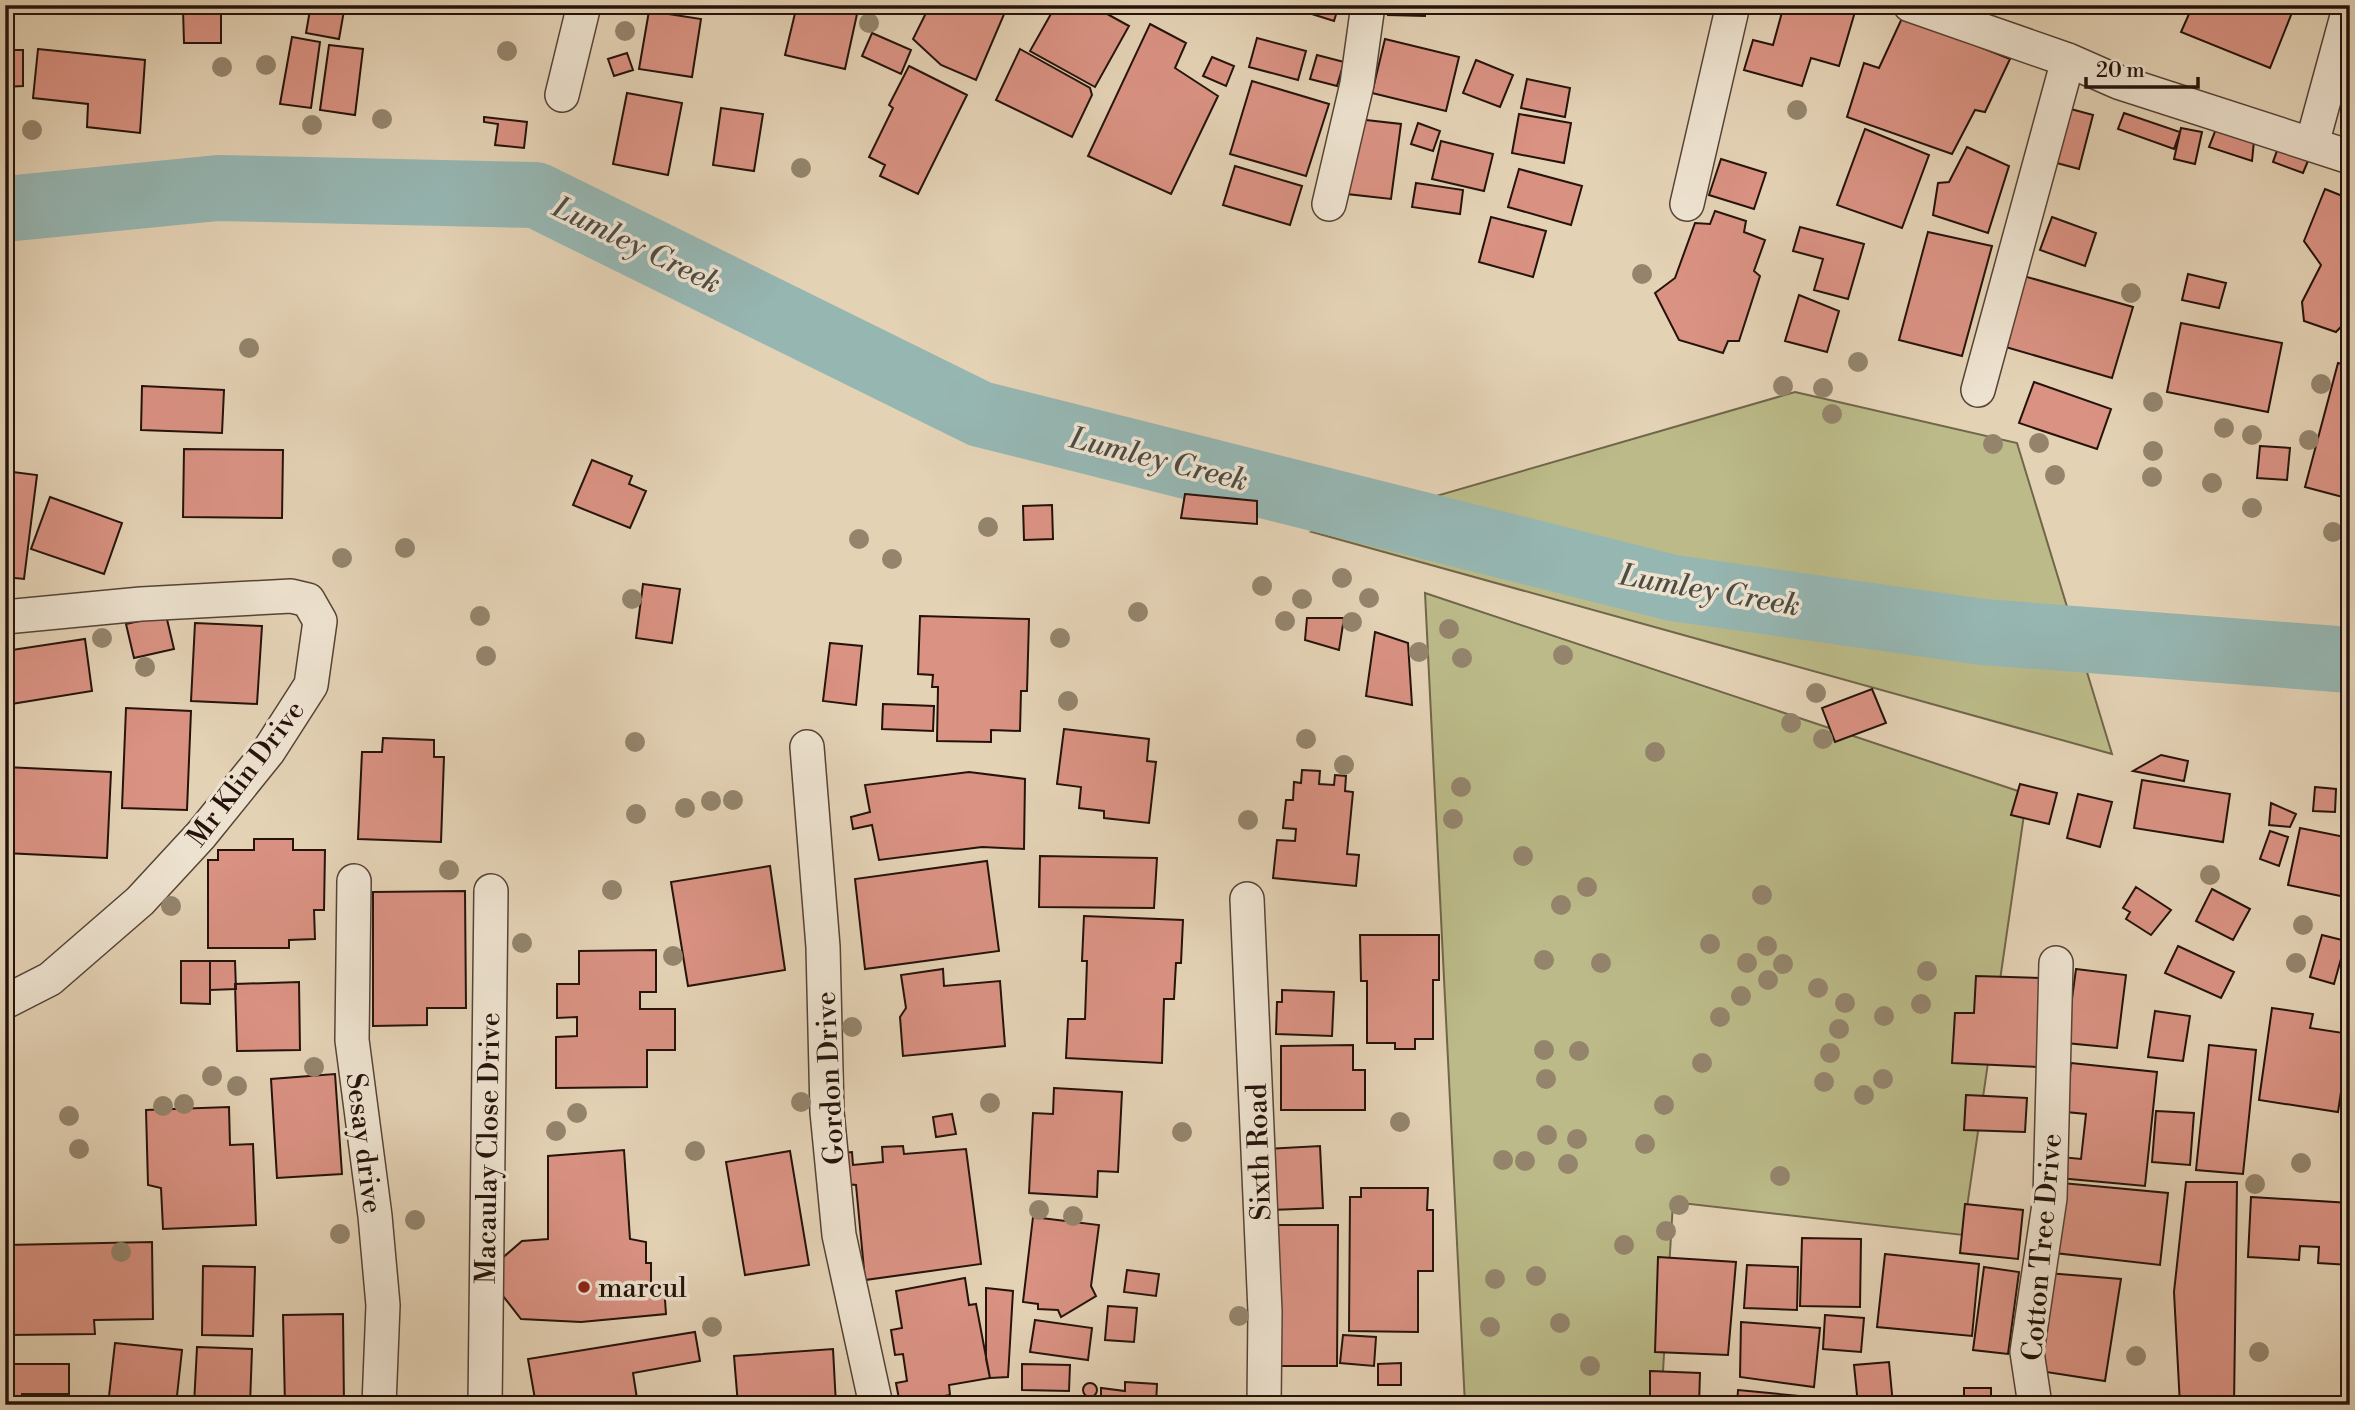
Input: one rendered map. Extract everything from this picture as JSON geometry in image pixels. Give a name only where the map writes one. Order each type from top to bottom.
[{"type":"street","points":[[562,95],[584,5]]},
{"type":"street","points":[[1329,204],[1357,84],[1368,5]]},
{"type":"street","points":[[1687,204],[1733,5]]},
{"type":"street","points":[[1910,5],[2068,60],[2118,82],[2350,157]]},
{"type":"street","points":[[2312,144],[2350,5]]},
{"type":"street","points":[[1978,390],[2068,60]]},
{"type":"street","name":"Mr Klin Drive","points":[[5,617],[141,604],[291,596],[308,600],[320,621],[311,685],[268,752],[201,835],[140,901],[50,979],[5,1002]]},
{"type":"street","name":"Gordon Drive","points":[[807,747],[823,947],[827,1112],[839,1235],[876,1405]]},
{"type":"street","name":"Sesay drive","points":[[354,881],[352,1040],[375,1216],[383,1305],[379,1405]]},
{"type":"street","name":"Macaulay Close Drive","points":[[485,1405],[491,891]]},
{"type":"street","name":"Sixth Road","points":[[1247,899],[1265,1312],[1264,1405]]},
{"type":"street","name":"Cotton Tree Drive","points":[[2035,1405],[2027,1352],[2050,1198],[2056,963]]},
{"type":"shaded area","points":[[1795,392],[2017,443],[2112,754],[1312,532]]},
{"type":"shaded area","points":[[1425,593],[2027,794],[1963,1235],[1673,1202],[1661,1405],[1465,1405]]},
{"type":"building","points":[[332,5],[345,5],[339,39],[306,33],[310,10],[331,13]]},
{"type":"building","points":[[797,5],[859,5],[845,69],[785,55]]},
{"type":"building","points":[[930,5],[1008,5],[976,80],[941,65],[913,39]]},
{"type":"building","points":[[1056,5],[1091,5],[1129,26],[1095,87],[1030,51]]},
{"type":"building","points":[[1297,5],[1339,5],[1334,21],[1296,9]]},
{"type":"building","points":[[1388,5],[1426,5],[1425,16],[1388,15]]},
{"type":"building","points":[[1784,5],[1857,5],[1839,66],[1811,58],[1802,86],[1744,70],[1753,40],[1773,45]]},
{"type":"building","points":[[2193,5],[2295,5],[2270,68],[2181,32]]},
{"type":"building","points":[[183,10],[221,10],[221,43],[184,43]]},
{"type":"building","points":[[649,11],[701,19],[692,77],[639,69]]},
{"type":"building","points":[[1903,16],[2010,59],[1985,112],[1975,110],[1952,154],[1847,117],[1864,63],[1879,68]]},
{"type":"building","points":[[1150,24],[1186,43],[1175,68],[1218,96],[1171,194],[1088,156]]},
{"type":"building","points":[[872,33],[911,50],[901,74],[862,56]]},
{"type":"building","points":[[292,37],[320,42],[311,108],[280,104]]},
{"type":"building","points":[[1257,38],[1306,51],[1298,80],[1249,67]]},
{"type":"building","points":[[1385,39],[1459,57],[1446,111],[1372,93]]},
{"type":"building","points":[[329,45],[363,49],[355,115],[320,110]]},
{"type":"building","points":[[38,49],[145,60],[140,133],[87,127],[88,104],[33,98]]},
{"type":"building","points":[[1020,49],[1090,88],[1092,95],[1072,137],[996,100]]},
{"type":"building","points":[[5,50],[23,50],[23,86],[5,87]]},
{"type":"building","points":[[627,53],[633,70],[614,76],[608,59]]},
{"type":"building","points":[[1317,55],[1344,62],[1337,86],[1310,79]]},
{"type":"building","points":[[1212,57],[1234,66],[1226,86],[1203,76]]},
{"type":"building","points":[[1476,60],[1513,75],[1500,107],[1463,93]]},
{"type":"building","points":[[909,66],[967,95],[918,194],[880,176],[885,165],[869,157],[893,108],[889,105]]},
{"type":"building","points":[[1527,79],[1570,88],[1565,117],[1521,108]]},
{"type":"building","points":[[1252,81],[1329,104],[1306,176],[1230,154]]},
{"type":"building","points":[[627,93],[682,103],[668,175],[613,164]]},
{"type":"building","points":[[721,108],[763,114],[754,171],[713,165]]},
{"type":"building","points":[[2067,108],[2093,115],[2079,169],[2053,162]]},
{"type":"building","points":[[2124,113],[2180,132],[2174,149],[2118,129]]},
{"type":"building","points":[[1519,114],[1571,123],[1564,163],[1512,153]]},
{"type":"building","points":[[484,117],[527,122],[524,148],[495,145],[498,124],[484,122]]},
{"type":"building","points":[[1357,119],[1401,124],[1391,199],[1347,194]]},
{"type":"building","points":[[1418,123],[1440,131],[1433,151],[1411,144]]},
{"type":"building","points":[[2181,128],[2202,132],[2195,164],[2174,159]]},
{"type":"building","points":[[1865,129],[1929,155],[1902,228],[1837,205]]},
{"type":"building","points":[[2216,129],[2254,141],[2252,161],[2209,147]]},
{"type":"building","points":[[1441,141],[1493,154],[1484,191],[1432,179]]},
{"type":"building","points":[[2279,145],[2310,156],[2303,173],[2273,162]]},
{"type":"building","points":[[1967,147],[2009,166],[1988,233],[1933,215],[1938,183],[1949,182]]},
{"type":"building","points":[[1721,159],[1766,173],[1754,209],[1709,195]]},
{"type":"building","points":[[1235,166],[1302,186],[1290,225],[1223,205]]},
{"type":"building","points":[[1519,169],[1582,186],[1571,225],[1508,207]]},
{"type":"building","points":[[1416,183],[1463,190],[1460,214],[1412,207]]},
{"type":"building","points":[[2325,189],[2350,199],[2350,317],[2336,332],[2304,321],[2302,302],[2321,265],[2304,241]]},
{"type":"building","points":[[1715,211],[1746,221],[1744,232],[1765,240],[1754,271],[1760,276],[1739,341],[1728,341],[1723,353],[1679,340],[1655,293],[1675,278],[1695,223],[1710,224]]},
{"type":"building","points":[[1491,217],[1546,231],[1533,277],[1479,262]]},
{"type":"building","points":[[2052,217],[2096,233],[2085,266],[2040,250]]},
{"type":"building","points":[[1800,227],[1864,244],[1848,299],[1814,290],[1823,259],[1793,251]]},
{"type":"building","points":[[1928,232],[1992,246],[1962,356],[1899,340]]},
{"type":"building","points":[[2188,274],[2226,283],[2219,308],[2182,300]]},
{"type":"building","points":[[2020,275],[2133,307],[2112,378],[1999,345]]},
{"type":"building","points":[[1799,295],[1839,311],[1827,352],[1785,341]]},
{"type":"building","points":[[2181,323],[2282,343],[2268,412],[2167,392]]},
{"type":"building","points":[[2338,363],[2350,366],[2350,499],[2305,487]]},
{"type":"building","points":[[2034,382],[2111,409],[2097,449],[2019,423]]},
{"type":"building","points":[[142,386],[224,390],[222,433],[141,430]]},
{"type":"building","points":[[2260,446],[2290,448],[2287,480],[2257,478]]},
{"type":"building","points":[[184,449],[283,450],[282,518],[183,517]]},
{"type":"building","points":[[592,460],[632,476],[629,484],[646,491],[630,528],[573,505]]},
{"type":"building","points":[[5,471],[37,475],[24,579],[5,577]]},
{"type":"building","points":[[1185,494],[1257,501],[1257,524],[1181,518]]},
{"type":"building","points":[[50,497],[122,523],[104,574],[31,549]]},
{"type":"building","points":[[1052,505],[1053,539],[1024,540],[1023,506]]},
{"type":"building","points":[[643,584],[680,589],[672,643],[636,638]]},
{"type":"building","points":[[166,615],[174,649],[134,658],[126,624]]},
{"type":"building","points":[[920,616],[1029,619],[1027,691],[1021,691],[1020,731],[991,730],[991,742],[937,741],[938,687],[932,687],[933,675],[918,674]]},
{"type":"building","points":[[1307,618],[1344,618],[1339,650],[1305,640]]},
{"type":"building","points":[[195,623],[262,626],[257,704],[191,701]]},
{"type":"building","points":[[1375,632],[1408,643],[1412,705],[1366,696]]},
{"type":"building","points":[[85,639],[92,691],[5,705],[5,651]]},
{"type":"building","points":[[830,643],[862,646],[856,705],[823,701]]},
{"type":"building","points":[[1872,689],[1886,723],[1835,742],[1822,708]]},
{"type":"building","points":[[883,704],[934,706],[933,731],[882,729]]},
{"type":"building","points":[[126,708],[191,711],[187,810],[122,808]]},
{"type":"building","points":[[1064,729],[1149,739],[1147,761],[1156,762],[1149,823],[1104,818],[1104,811],[1079,808],[1081,787],[1057,784]]},
{"type":"building","points":[[383,738],[434,740],[434,757],[444,757],[441,842],[358,839],[362,752],[382,752]]},
{"type":"building","points":[[2161,755],[2188,761],[2184,781],[2133,771]]},
{"type":"building","points":[[5,767],[111,772],[107,858],[5,853]]},
{"type":"building","points":[[1302,770],[1320,771],[1319,784],[1334,785],[1335,775],[1346,776],[1345,791],[1353,792],[1347,854],[1359,855],[1356,886],[1273,878],[1277,840],[1295,841],[1296,829],[1283,828],[1286,800],[1293,800],[1294,782],[1301,783]]},
{"type":"building","points":[[969,772],[1025,779],[1024,849],[982,847],[879,860],[872,825],[853,829],[851,817],[870,812],[865,785]]},
{"type":"building","points":[[2142,780],[2230,794],[2223,842],[2134,828]]},
{"type":"building","points":[[2020,784],[2057,793],[2049,824],[2011,815]]},
{"type":"building","points":[[2315,787],[2336,789],[2335,812],[2313,811]]},
{"type":"building","points":[[2078,794],[2112,802],[2100,847],[2067,838]]},
{"type":"building","points":[[2271,803],[2296,814],[2290,827],[2269,825]]},
{"type":"building","points":[[2300,828],[2350,838],[2350,898],[2288,885]]},
{"type":"building","points":[[2270,831],[2288,837],[2279,866],[2260,859]]},
{"type":"building","points":[[254,839],[293,839],[293,850],[325,850],[324,910],[314,910],[315,939],[289,940],[289,948],[208,948],[208,860],[218,860],[218,850],[254,850]]},
{"type":"building","points":[[1040,856],[1157,858],[1154,908],[1039,907]]},
{"type":"building","points":[[987,861],[999,951],[865,969],[855,879]]},
{"type":"building","points":[[770,866],[785,970],[688,986],[671,882]]},
{"type":"building","points":[[2136,887],[2171,910],[2151,935],[2126,919],[2130,912],[2123,908]]},
{"type":"building","points":[[2212,889],[2250,909],[2233,940],[2196,921]]},
{"type":"building","points":[[465,891],[466,1008],[427,1008],[427,1025],[373,1026],[373,892]]},
{"type":"building","points":[[1084,916],[1183,920],[1181,963],[1176,963],[1174,999],[1164,999],[1162,1063],[1066,1058],[1068,1019],[1085,1019],[1087,961],[1082,961]]},
{"type":"building","points":[[1360,935],[1439,935],[1439,980],[1433,980],[1433,1039],[1415,1039],[1415,1049],[1395,1049],[1395,1043],[1367,1043],[1367,981],[1361,981]]},
{"type":"building","points":[[2322,935],[2346,941],[2334,984],[2310,977]]},
{"type":"building","points":[[2178,946],[2234,972],[2221,998],[2165,973]]},
{"type":"building","points":[[656,950],[656,992],[640,992],[640,1009],[675,1009],[675,1050],[647,1050],[647,1087],[556,1088],[556,1037],[577,1036],[577,1017],[557,1018],[557,984],[579,984],[579,951]]},
{"type":"building","points":[[181,961],[210,961],[210,1004],[181,1003]]},
{"type":"building","points":[[210,961],[235,961],[236,989],[210,990]]},
{"type":"building","points":[[943,969],[944,986],[1000,981],[1005,1046],[903,1056],[900,1017],[906,1008],[901,975]]},
{"type":"building","points":[[2076,969],[2126,975],[2117,1048],[2066,1043]]},
{"type":"building","points":[[1976,976],[2042,978],[2039,1067],[1952,1063],[1955,1013],[1974,1013]]},
{"type":"building","points":[[299,982],[300,1050],[237,1051],[235,984]]},
{"type":"building","points":[[1282,990],[1334,992],[1332,1036],[1276,1034],[1277,1002],[1282,1002]]},
{"type":"building","points":[[2272,1008],[2313,1014],[2310,1028],[2350,1034],[2350,1072],[2344,1072],[2338,1112],[2259,1100]]},
{"type":"building","points":[[2155,1011],[2190,1016],[2183,1061],[2148,1057]]},
{"type":"building","points":[[1353,1045],[1353,1070],[1365,1070],[1365,1110],[1281,1110],[1281,1046]]},
{"type":"building","points":[[2209,1045],[2256,1050],[2243,1174],[2196,1170]]},
{"type":"building","points":[[2071,1063],[2157,1072],[2145,1186],[2059,1178],[2061,1157],[2081,1159],[2086,1114],[2066,1112]]},
{"type":"building","points":[[335,1074],[342,1174],[277,1178],[271,1079]]},
{"type":"building","points":[[1054,1088],[1122,1092],[1118,1172],[1098,1171],[1097,1197],[1029,1193],[1033,1113],[1053,1114]]},
{"type":"building","points":[[1966,1095],[2027,1098],[2025,1132],[1964,1130]]},
{"type":"building","points":[[229,1107],[230,1145],[253,1144],[256,1225],[163,1229],[161,1188],[148,1185],[146,1110]]},
{"type":"building","points":[[2156,1111],[2194,1113],[2190,1165],[2152,1162]]},
{"type":"building","points":[[952,1114],[956,1134],[936,1137],[933,1117]]},
{"type":"building","points":[[903,1146],[904,1154],[966,1149],[981,1264],[865,1280],[856,1185],[845,1184],[842,1153],[852,1152],[853,1165],[883,1162],[882,1147]]},
{"type":"building","points":[[1320,1146],[1323,1208],[1269,1210],[1266,1149]]},
{"type":"building","points":[[624,1150],[630,1239],[646,1242],[646,1263],[651,1263],[651,1286],[664,1286],[666,1314],[581,1322],[521,1319],[503,1296],[500,1260],[522,1241],[548,1239],[548,1156]]},
{"type":"building","points":[[790,1151],[809,1265],[745,1275],[726,1162]]},
{"type":"building","points":[[2186,1182],[2237,1182],[2234,1405],[2180,1405],[2174,1292]]},
{"type":"building","points":[[2062,1183],[2168,1193],[2160,1265],[2055,1253]]},
{"type":"building","points":[[1361,1188],[1428,1188],[1427,1210],[1433,1210],[1433,1271],[1418,1271],[1418,1332],[1349,1331],[1350,1197],[1361,1197]]},
{"type":"building","points":[[2251,1197],[2350,1203],[2350,1265],[2318,1263],[2319,1247],[2300,1246],[2299,1260],[2248,1257]]},
{"type":"building","points":[[1965,1204],[2023,1210],[2018,1259],[1960,1253]]},
{"type":"building","points":[[1033,1217],[1099,1225],[1091,1286],[1096,1296],[1061,1317],[1058,1310],[1038,1309],[1038,1304],[1023,1302]]},
{"type":"building","points":[[1275,1225],[1338,1225],[1337,1366],[1274,1366]]},
{"type":"building","points":[[1802,1238],[1861,1239],[1860,1307],[1800,1306]]},
{"type":"building","points":[[152,1242],[153,1319],[94,1320],[95,1334],[9,1335],[9,1298],[5,1298],[6,1245]]},
{"type":"building","points":[[1885,1254],[1979,1264],[1972,1336],[1877,1327]]},
{"type":"building","points":[[1658,1257],[1736,1262],[1728,1355],[1655,1352]]},
{"type":"building","points":[[1747,1265],[1798,1267],[1797,1310],[1744,1308]]},
{"type":"building","points":[[203,1266],[255,1267],[253,1336],[202,1335]]},
{"type":"building","points":[[1984,1267],[2019,1272],[2008,1354],[1973,1350]]},
{"type":"building","points":[[1127,1270],[1159,1274],[1156,1296],[1124,1292]]},
{"type":"building","points":[[2047,1273],[2121,1279],[2105,1381],[2033,1370]]},
{"type":"building","points":[[965,1278],[969,1305],[976,1304],[990,1378],[949,1385],[950,1395],[900,1404],[896,1383],[907,1381],[903,1354],[895,1355],[891,1330],[902,1328],[896,1291]]},
{"type":"building","points":[[986,1288],[1013,1291],[1008,1377],[990,1378],[986,1359]]},
{"type":"building","points":[[1108,1306],[1137,1308],[1134,1342],[1105,1340]]},
{"type":"building","points":[[343,1314],[344,1405],[285,1405],[283,1315]]},
{"type":"building","points":[[1825,1315],[1864,1318],[1861,1352],[1823,1349]]},
{"type":"building","points":[[1035,1320],[1092,1328],[1088,1360],[1030,1352]]},
{"type":"building","points":[[1741,1322],[1820,1328],[1814,1387],[1740,1377]]},
{"type":"building","points":[[695,1332],[700,1361],[633,1373],[638,1405],[536,1405],[528,1359]]},
{"type":"building","points":[[1343,1335],[1376,1337],[1374,1366],[1340,1363]]},
{"type":"building","points":[[115,1343],[182,1350],[176,1405],[108,1405]]},
{"type":"building","points":[[197,1347],[252,1349],[250,1405],[194,1405]]},
{"type":"building","points":[[833,1349],[836,1405],[738,1405],[734,1356]]},
{"type":"building","points":[[1889,1362],[1893,1405],[1858,1405],[1854,1365]]},
{"type":"building","points":[[1401,1363],[1401,1385],[1378,1385],[1378,1364]]},
{"type":"building","points":[[5,1364],[69,1364],[69,1394],[22,1394],[22,1405],[5,1405]]},
{"type":"building","points":[[1022,1364],[1070,1365],[1069,1391],[1022,1390]]},
{"type":"building","points":[[1650,1371],[1700,1373],[1699,1405],[1650,1405]]},
{"type":"building","points":[[1125,1382],[1157,1384],[1156,1405],[1122,1405],[1101,1399],[1101,1388],[1125,1391]]},
{"type":"building","points":[[1087,1383],[1093,1383],[1097,1390],[1093,1397],[1087,1397],[1083,1393],[1083,1387]]},
{"type":"building","points":[[1964,1388],[1991,1388],[1991,1405],[1964,1405]]},
{"type":"building","points":[[1738,1390],[1830,1399],[1829,1405],[1737,1405]]},
{"type":"building","points":[[1012,1397],[1048,1401],[1048,1405],[1011,1405]]},
{"type":"building","points":[[1341,1403],[1341,1405],[1284,1405]]},
{"type":"waterway","name":"Lumley Creek","points":[[5,209],[218,188],[536,195],[980,414],[1673,588],[1983,632],[2350,660]]},
{"type":"place","name":"marcul","points":[[584,1287]]}]
